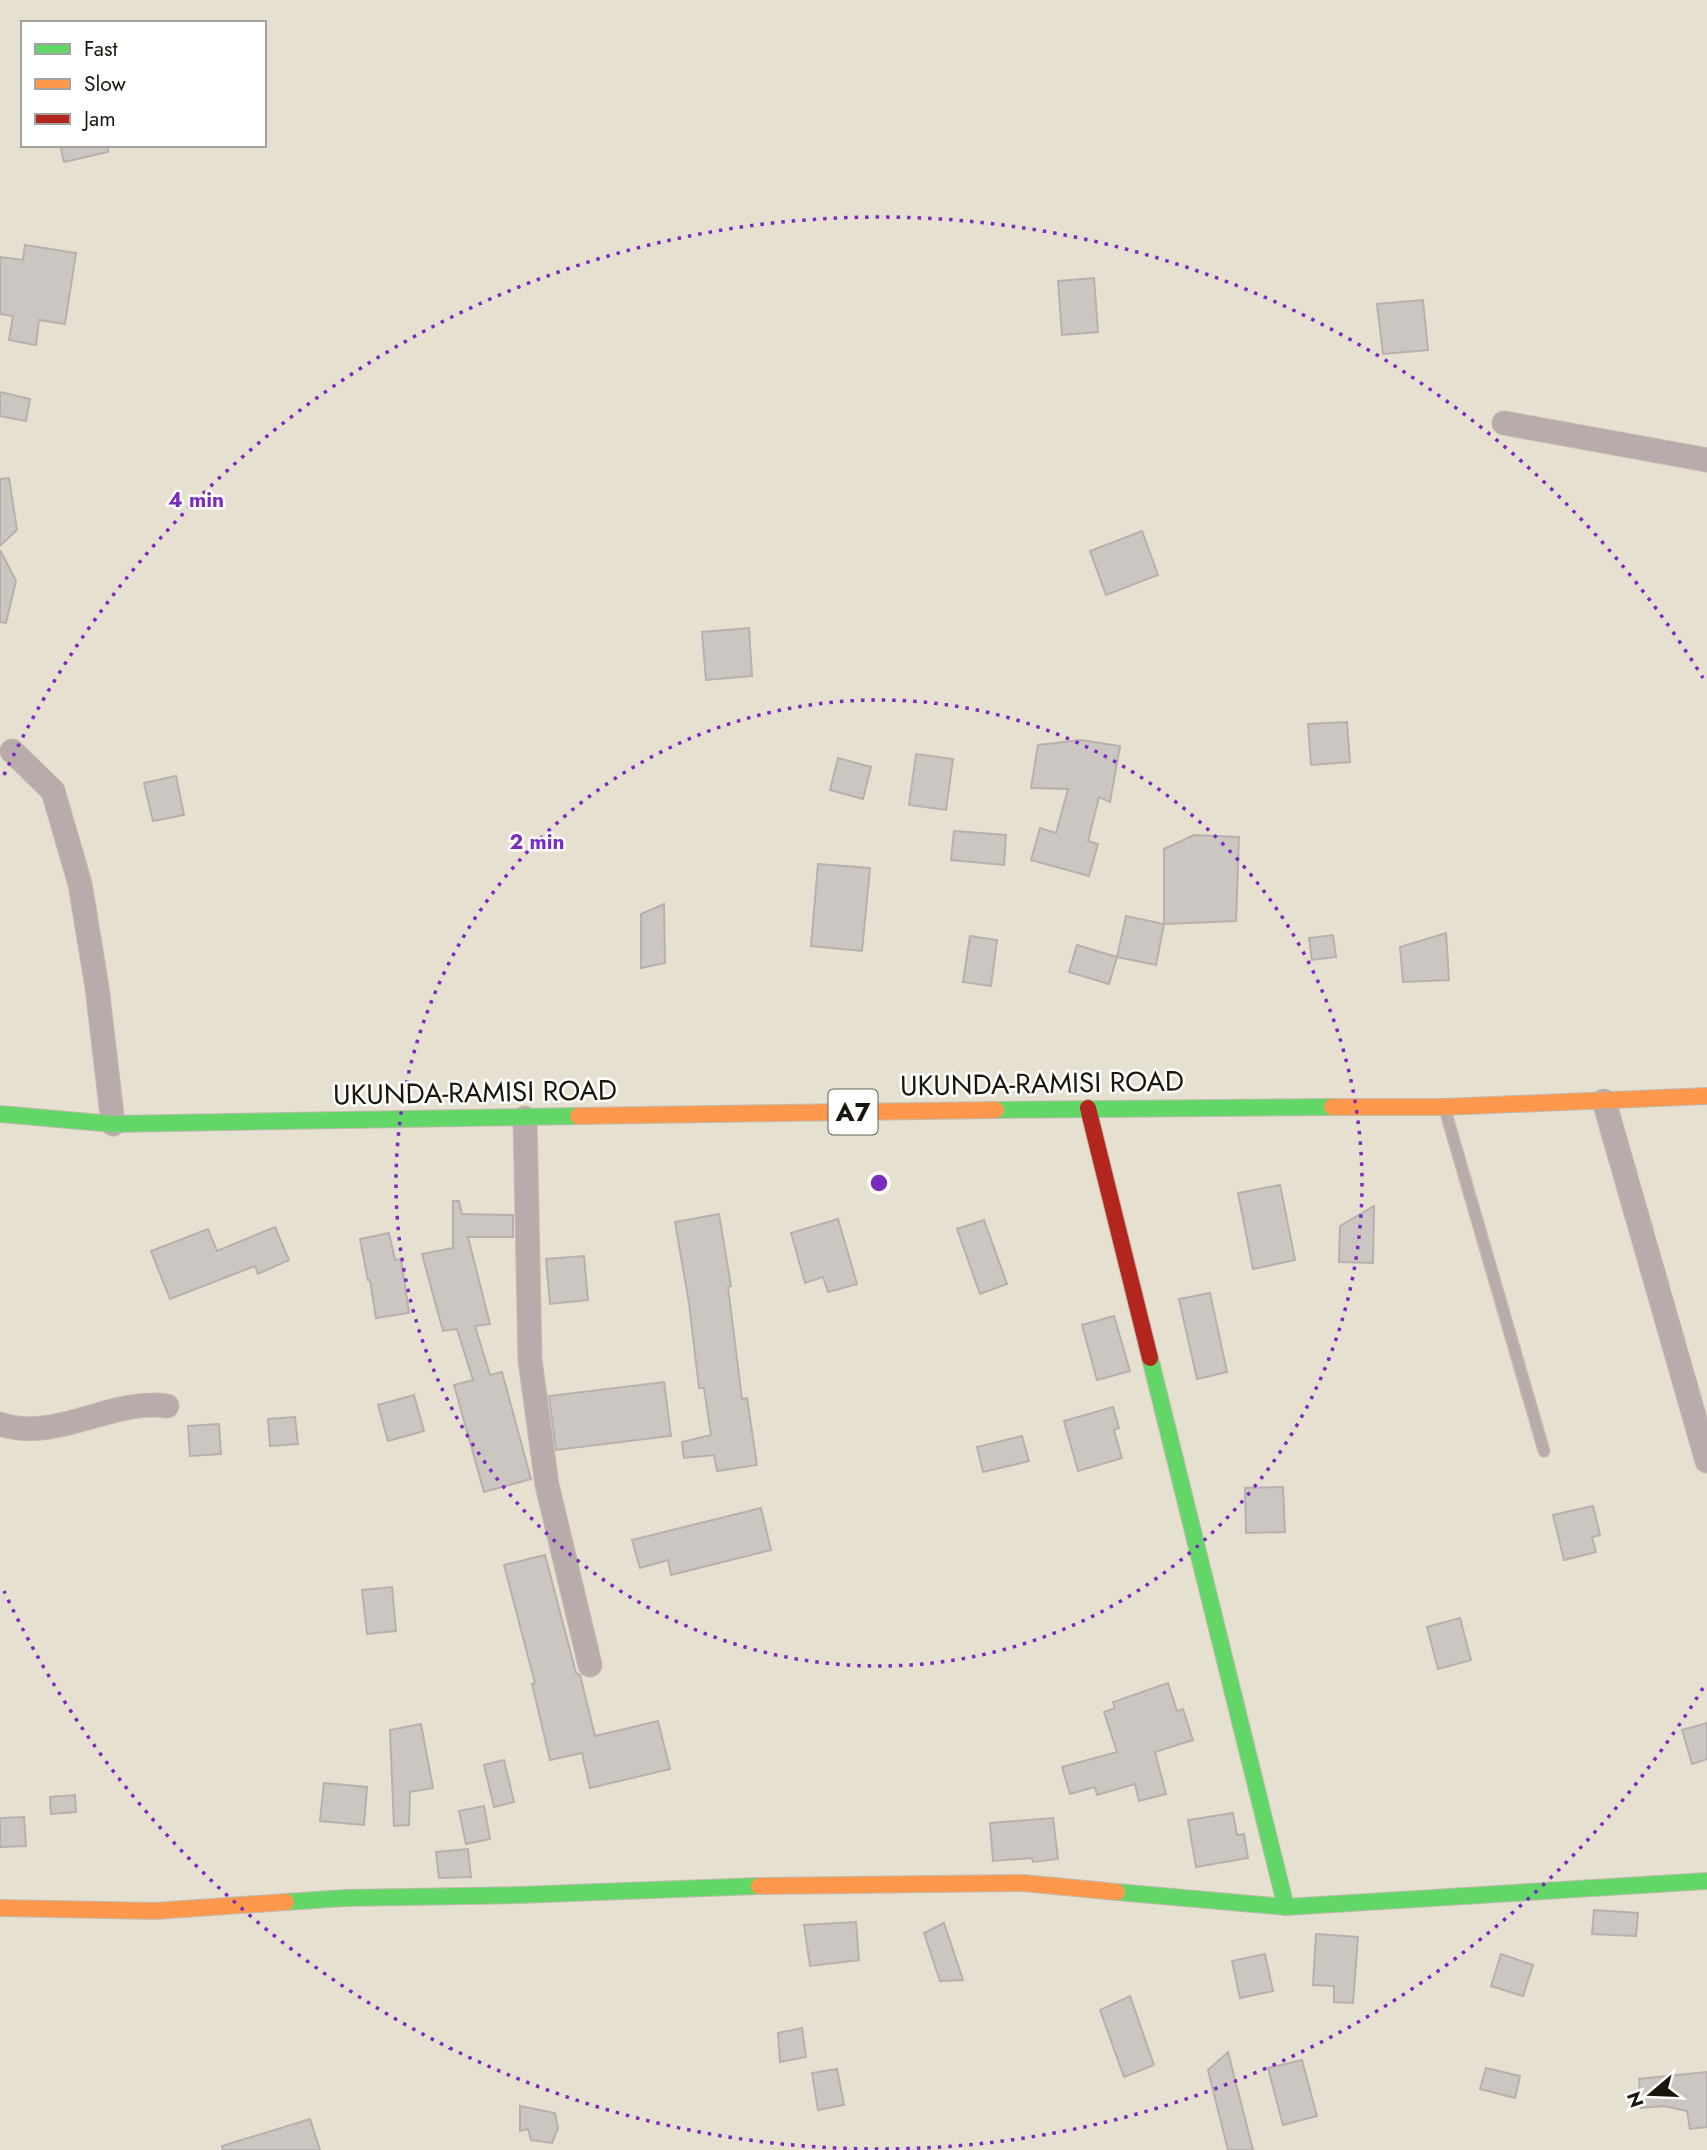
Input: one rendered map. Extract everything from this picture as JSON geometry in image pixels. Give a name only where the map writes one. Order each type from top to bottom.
[{"type":"main road","name":"UKUNDA-RAMISI ROAD","points":[[0,1114],[113,1124],[1088,1108],[1444,1107],[1707,1096]]},
{"type":"main road","points":[[1088,1108],[1286,1907]]},
{"type":"main road","points":[[0,1908],[155,1910],[345,1899],[764,1886],[1023,1883],[1286,1907],[1707,1881]]},
{"type":"street","points":[[1504,423],[1707,460]]},
{"type":"street","points":[[12,751],[54,791],[80,884],[97,988],[113,1124]]},
{"type":"street","points":[[1604,1101],[1707,1461]]},
{"type":"street","points":[[525,1118],[530,1360],[547,1485],[590,1665]]},
{"type":"street","points":[[0,1424],[15,1429],[51,1427],[135,1406],[167,1406]]},
{"type":"lane","points":[[1444,1107],[1544,1451]]},
{"type":"building","points":[[60,147],[108,147],[108,152],[64,162]]},
{"type":"building","points":[[25,245],[76,253],[65,324],[39,320],[36,345],[9,340],[13,316],[0,314],[0,257],[23,260]]},
{"type":"building","points":[[1094,278],[1098,332],[1062,335],[1058,281]]},
{"type":"building","points":[[1423,300],[1428,350],[1383,354],[1377,304]]},
{"type":"building","points":[[0,392],[30,399],[26,421],[0,416]]},
{"type":"building","points":[[9,478],[17,530],[0,546],[0,479]]},
{"type":"building","points":[[1142,531],[1158,575],[1106,595],[1090,551]]},
{"type":"building","points":[[0,550],[16,581],[6,623],[0,622]]},
{"type":"building","points":[[749,628],[752,676],[706,680],[702,632]]},
{"type":"building","points":[[1347,722],[1350,762],[1311,765],[1308,724]]},
{"type":"building","points":[[1081,740],[1120,746],[1110,802],[1099,797],[1088,841],[1098,844],[1089,876],[1031,860],[1040,828],[1056,833],[1068,789],[1031,788],[1038,745]]},
{"type":"building","points":[[916,754],[953,759],[946,810],[909,805]]},
{"type":"building","points":[[838,758],[871,767],[863,799],[830,790]]},
{"type":"building","points":[[176,776],[184,815],[153,821],[144,783]]},
{"type":"building","points":[[954,831],[1006,835],[1004,865],[951,860]]},
{"type":"building","points":[[1194,835],[1239,837],[1236,921],[1164,924],[1164,849]]},
{"type":"building","points":[[818,864],[870,868],[862,951],[811,946]]},
{"type":"building","points":[[664,904],[665,963],[641,968],[641,914]]},
{"type":"building","points":[[1126,916],[1164,924],[1156,965],[1117,957]]},
{"type":"building","points":[[1446,933],[1449,980],[1403,982],[1400,947]]},
{"type":"building","points":[[1333,935],[1336,957],[1312,960],[1309,938]]},
{"type":"building","points":[[970,936],[997,940],[991,986],[963,982]]},
{"type":"building","points":[[1077,945],[1117,957],[1109,984],[1069,972]]},
{"type":"building","points":[[1280,1185],[1295,1260],[1253,1269],[1238,1193]]},
{"type":"building","points":[[453,1201],[459,1201],[462,1214],[513,1215],[513,1237],[468,1237],[490,1324],[475,1326],[490,1375],[502,1372],[531,1479],[484,1492],[454,1385],[473,1380],[457,1329],[443,1331],[422,1254],[453,1248]]},
{"type":"building","points":[[1374,1206],[1373,1263],[1339,1262],[1340,1226]]},
{"type":"building","points":[[719,1214],[731,1286],[728,1287],[742,1399],[747,1398],[757,1465],[717,1471],[714,1455],[684,1458],[682,1442],[711,1435],[704,1388],[699,1388],[689,1303],[675,1222]]},
{"type":"building","points":[[838,1219],[857,1284],[828,1292],[823,1277],[805,1283],[791,1233]]},
{"type":"building","points":[[984,1220],[1007,1284],[980,1294],[957,1229]]},
{"type":"building","points":[[275,1227],[289,1260],[258,1274],[255,1266],[170,1299],[151,1251],[208,1229],[217,1251]]},
{"type":"building","points":[[389,1233],[395,1260],[401,1259],[409,1313],[376,1318],[360,1239]]},
{"type":"building","points":[[584,1256],[588,1300],[550,1304],[546,1259]]},
{"type":"building","points":[[1210,1293],[1227,1372],[1197,1379],[1179,1299]]},
{"type":"building","points":[[1114,1316],[1130,1371],[1097,1380],[1082,1325]]},
{"type":"building","points":[[664,1382],[671,1436],[556,1450],[549,1396]]},
{"type":"building","points":[[414,1395],[424,1431],[388,1441],[378,1405]]},
{"type":"building","points":[[1113,1407],[1119,1428],[1114,1430],[1122,1458],[1078,1471],[1064,1421]]},
{"type":"building","points":[[295,1417],[298,1444],[270,1446],[268,1419]]},
{"type":"building","points":[[219,1424],[221,1454],[190,1456],[188,1426]]},
{"type":"building","points":[[1022,1436],[1029,1461],[983,1472],[977,1447]]},
{"type":"building","points":[[1283,1487],[1285,1532],[1246,1533],[1245,1488]]},
{"type":"building","points":[[1593,1506],[1600,1535],[1592,1537],[1596,1552],[1564,1560],[1553,1515]]},
{"type":"building","points":[[761,1508],[771,1550],[671,1575],[668,1560],[640,1568],[632,1540]]},
{"type":"building","points":[[545,1555],[595,1736],[658,1721],[670,1769],[590,1788],[582,1753],[550,1760],[532,1684],[535,1683],[504,1565]]},
{"type":"building","points":[[392,1587],[396,1631],[367,1634],[362,1590]]},
{"type":"building","points":[[1460,1618],[1471,1660],[1438,1669],[1427,1627]]},
{"type":"building","points":[[1168,1683],[1177,1711],[1183,1709],[1193,1740],[1155,1752],[1166,1794],[1139,1801],[1135,1784],[1097,1795],[1095,1787],[1070,1794],[1062,1767],[1117,1752],[1104,1712],[1115,1708],[1113,1702]]},
{"type":"building","points":[[1707,1723],[1707,1759],[1692,1764],[1682,1730]]},
{"type":"building","points":[[421,1724],[433,1788],[410,1792],[409,1825],[394,1826],[390,1730]]},
{"type":"building","points":[[504,1760],[514,1802],[494,1807],[484,1765]]},
{"type":"building","points":[[324,1783],[367,1787],[364,1825],[320,1821]]},
{"type":"building","points":[[75,1795],[76,1812],[51,1814],[50,1797]]},
{"type":"building","points":[[484,1806],[490,1839],[466,1844],[459,1811]]},
{"type":"building","points":[[1233,1813],[1237,1835],[1244,1834],[1248,1858],[1196,1867],[1188,1820]]},
{"type":"building","points":[[24,1817],[26,1846],[0,1847],[0,1818]]},
{"type":"building","points":[[1053,1818],[1058,1859],[1033,1862],[1032,1858],[993,1861],[990,1823]]},
{"type":"building","points":[[468,1849],[471,1877],[439,1878],[436,1852]]},
{"type":"building","points":[[1594,1910],[1638,1913],[1636,1936],[1592,1934]]},
{"type":"building","points":[[856,1922],[859,1960],[810,1966],[804,1925]]},
{"type":"building","points":[[944,1923],[963,1980],[940,1981],[924,1933]]},
{"type":"building","points":[[1316,1934],[1358,1937],[1353,2003],[1334,2002],[1334,1986],[1313,1985]]},
{"type":"building","points":[[1265,1954],[1273,1991],[1240,1998],[1232,1961]]},
{"type":"building","points":[[1501,1954],[1533,1965],[1523,1996],[1491,1986]]},
{"type":"building","points":[[1130,1996],[1154,2065],[1124,2077],[1100,2010]]},
{"type":"building","points":[[802,2028],[806,2057],[780,2062],[778,2033]]},
{"type":"building","points":[[1228,2052],[1253,2150],[1228,2150],[1208,2070]]},
{"type":"building","points":[[1302,2060],[1317,2116],[1283,2125],[1268,2068]]},
{"type":"building","points":[[1486,2068],[1520,2076],[1515,2098],[1480,2089]]},
{"type":"building","points":[[837,2069],[844,2105],[818,2110],[812,2073]]},
{"type":"building","points":[[1707,2072],[1707,2127],[1690,2129],[1687,2111],[1664,2106],[1641,2108],[1639,2079]]},
{"type":"building","points":[[520,2106],[555,2113],[558,2128],[552,2143],[531,2140],[528,2129],[520,2131]]},
{"type":"building","points":[[310,2119],[320,2150],[223,2150],[222,2146]]},
{"type":"traffic: fast","points":[[996,1110],[1332,1107]]},
{"type":"traffic: fast","points":[[0,1114],[113,1124],[578,1116]]},
{"type":"traffic: fast","points":[[1150,1358],[1286,1907]]},
{"type":"traffic: fast","points":[[1117,1892],[1286,1907],[1707,1881]]},
{"type":"traffic: fast","points":[[286,1902],[759,1886]]},
{"type":"traffic: slow","points":[[1332,1107],[1444,1107],[1707,1096]]},
{"type":"traffic: slow","points":[[578,1116],[996,1110]]},
{"type":"traffic: slow","points":[[759,1886],[1023,1883],[1117,1892]]},
{"type":"traffic: slow","points":[[0,1908],[155,1911],[286,1902]]},
{"type":"traffic: jam","points":[[1088,1108],[1150,1358]]}]
